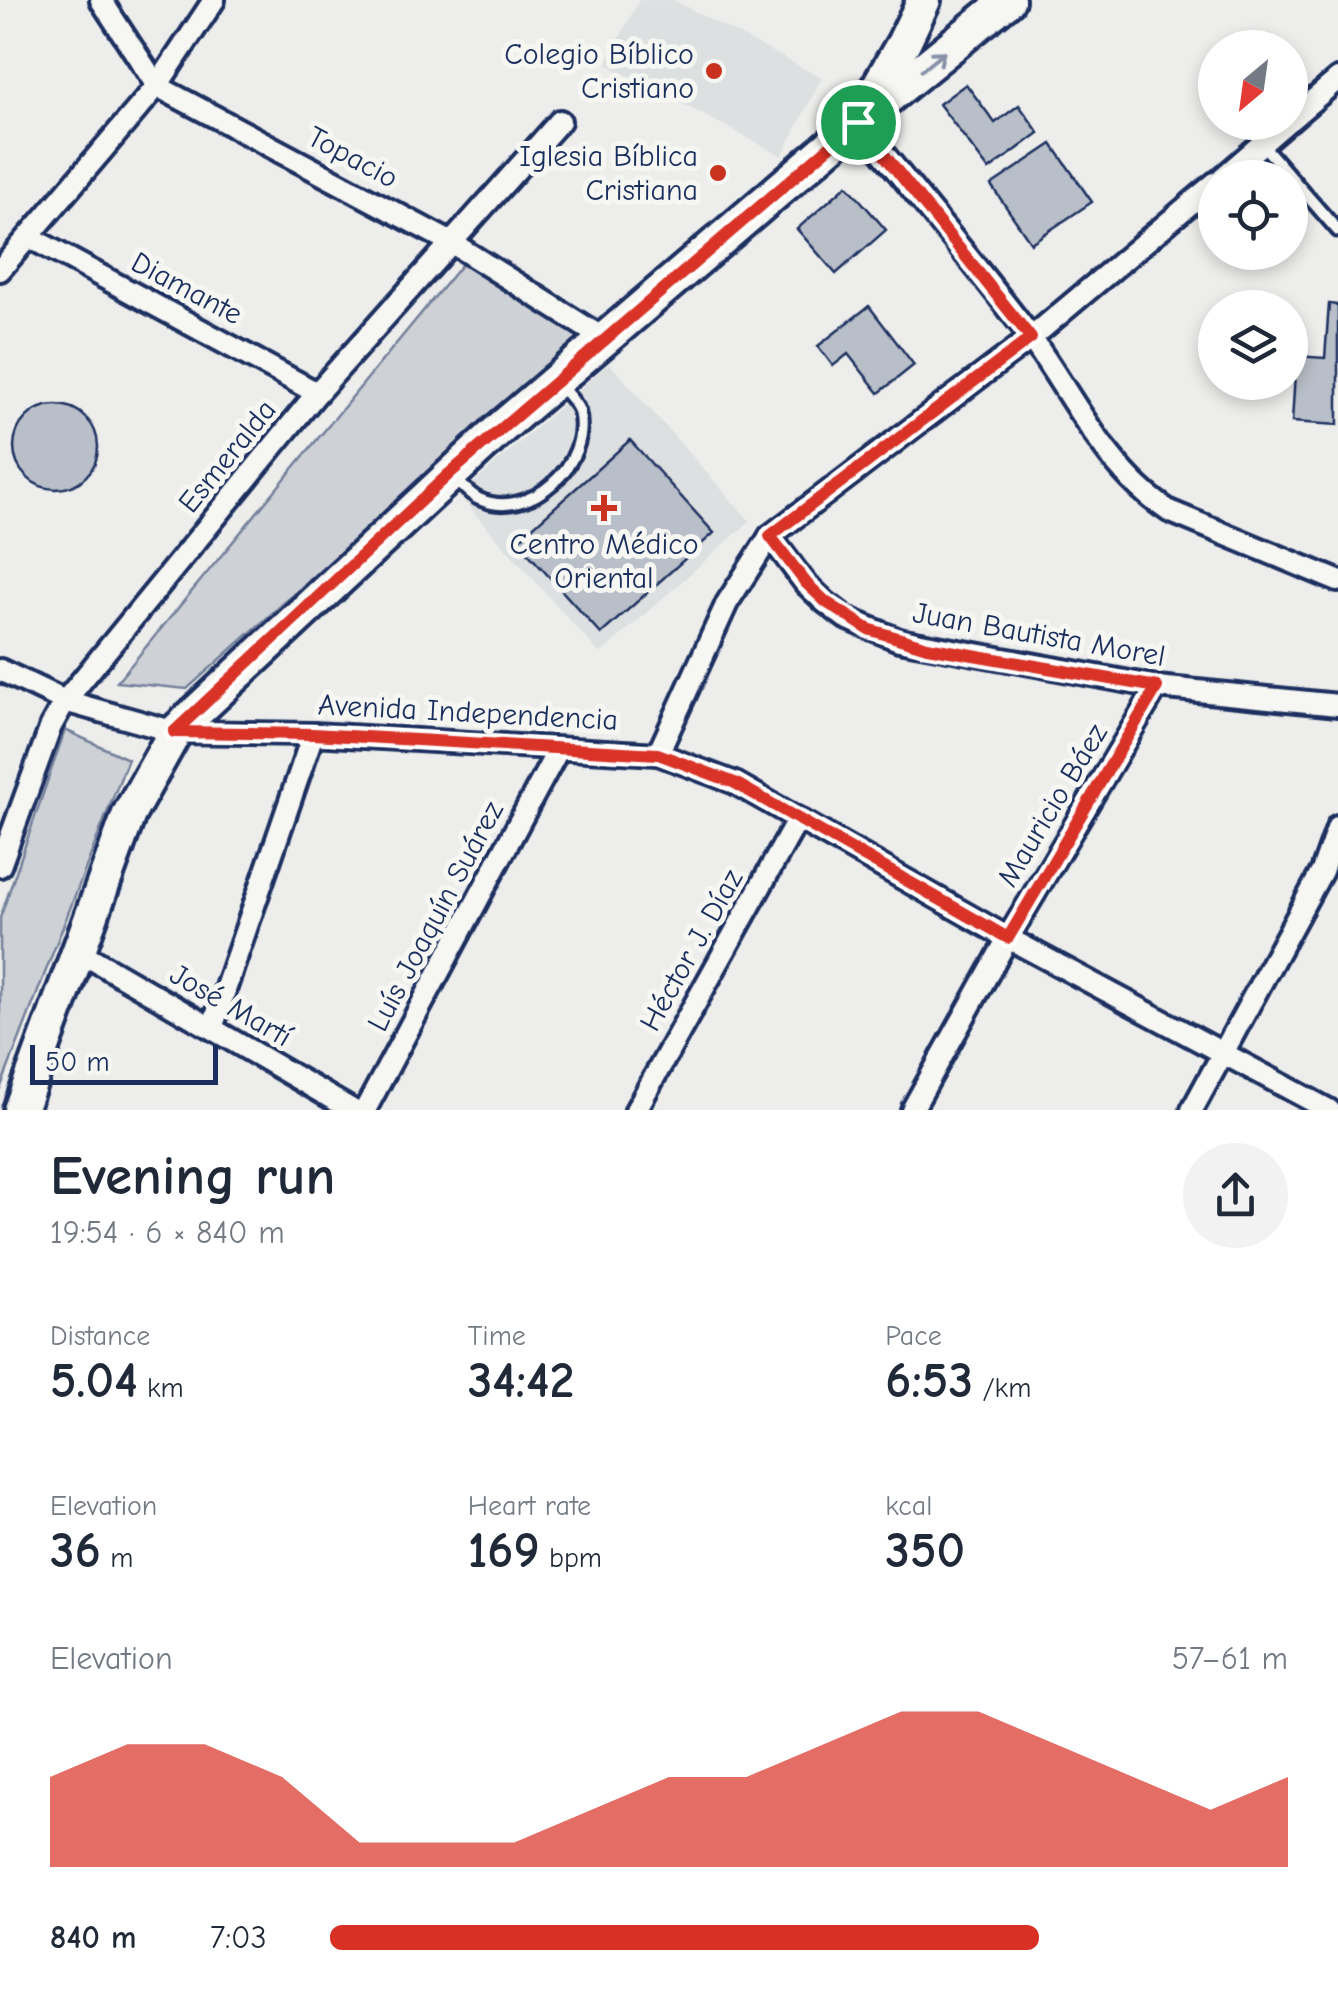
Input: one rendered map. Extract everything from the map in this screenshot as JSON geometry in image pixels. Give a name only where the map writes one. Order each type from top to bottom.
[{"type":"main road","points":[[858,122],[924,0]]},
{"type":"main road","points":[[20,1110],[129,814],[174,732],[449,474],[858,122],[1008,0]]},
{"type":"street","name":"Topacio","points":[[101,0],[157,86],[452,243],[606,340]]},
{"type":"street","points":[[0,270],[157,86],[214,0]]},
{"type":"street","points":[[1308,104],[1338,79]]},
{"type":"street","name":"Esmeralda","points":[[0,866],[65,701],[318,393],[560,121]]},
{"type":"street","points":[[858,122],[1031,338],[1104,447],[1148,498],[1195,523],[1338,581]]},
{"type":"street","points":[[1243,160],[1267,140]]},
{"type":"street","points":[[658,754],[727,603],[770,536],[1031,338],[1198,197]]},
{"type":"street","name":"Diamante","points":[[29,237],[318,393]]},
{"type":"street","name":"Juan Bautista Morel","points":[[770,536],[826,602],[868,629],[927,647],[1157,687],[1338,705]]},
{"type":"street","name":"Avenida Independencia","points":[[0,670],[65,701],[174,732],[313,734],[658,754],[735,783],[1008,938],[1328,1110]]},
{"type":"street","name":"Mauricio Báez","points":[[912,1110],[1008,938],[1157,687]]},
{"type":"street","points":[[212,1028],[313,734]]},
{"type":"street","name":"Luís Joaquín Suárez","points":[[365,1110],[558,750]]},
{"type":"street","name":"Héctor J. Díaz","points":[[636,1110],[798,818]]},
{"type":"street","points":[[1192,1110],[1322,871],[1338,826]]},
{"type":"street","name":"José Martí","points":[[80,952],[352,1110]]},
{"type":"lane","points":[[1262,144],[1338,231]]},
{"type":"lane","points":[[449,474],[478,498],[494,502],[526,499],[554,483],[574,456],[580,424],[578,407],[556,382]]},
{"type":"shaded area","name":"Colegio Bíblico Cristiano","points":[[639,0],[673,0],[822,78],[782,156],[606,64]]},
{"type":"shaded area","points":[[462,264],[581,338],[187,689],[117,682]]},
{"type":"shaded area","name":"Centro Médico Oriental","points":[[609,363],[750,521],[600,654],[459,496]]},
{"type":"shaded area","points":[[65,730],[128,759],[0,1089],[0,918]]},
{"type":"building","points":[[966,84],[995,123],[1019,105],[1039,133],[989,170],[939,104]]},
{"type":"building","points":[[1052,144],[1092,202],[1031,243],[991,185]]},
{"type":"building","points":[[847,185],[886,230],[836,274],[797,229]]},
{"type":"building","points":[[1329,304],[1338,305],[1338,425],[1292,422],[1293,400],[1308,400],[1308,357],[1325,358]]},
{"type":"building","points":[[869,306],[914,365],[879,393],[848,354],[833,366],[818,346]]},
{"type":"building","points":[[56,405],[72,408],[86,417],[95,431],[95,463],[86,477],[72,486],[56,489],[40,486],[26,477],[17,463],[14,447],[17,431],[26,417],[40,408]]},
{"type":"building","points":[[630,440],[714,533],[601,634],[517,541]]},
{"type":"place","name":"Colegio Bíblico Cristiano","points":[[714,71]]},
{"type":"place","name":"Iglesia Bíblica Cristiana","points":[[718,173]]},
{"type":"place","name":"Centro Médico Oriental","points":[[604,508]]},
{"type":"route","points":[[858,122],[1031,338],[770,536],[826,602],[868,629],[927,647],[1157,687],[1008,938],[735,783],[658,754],[313,734],[174,732],[449,474],[858,122]]}]
